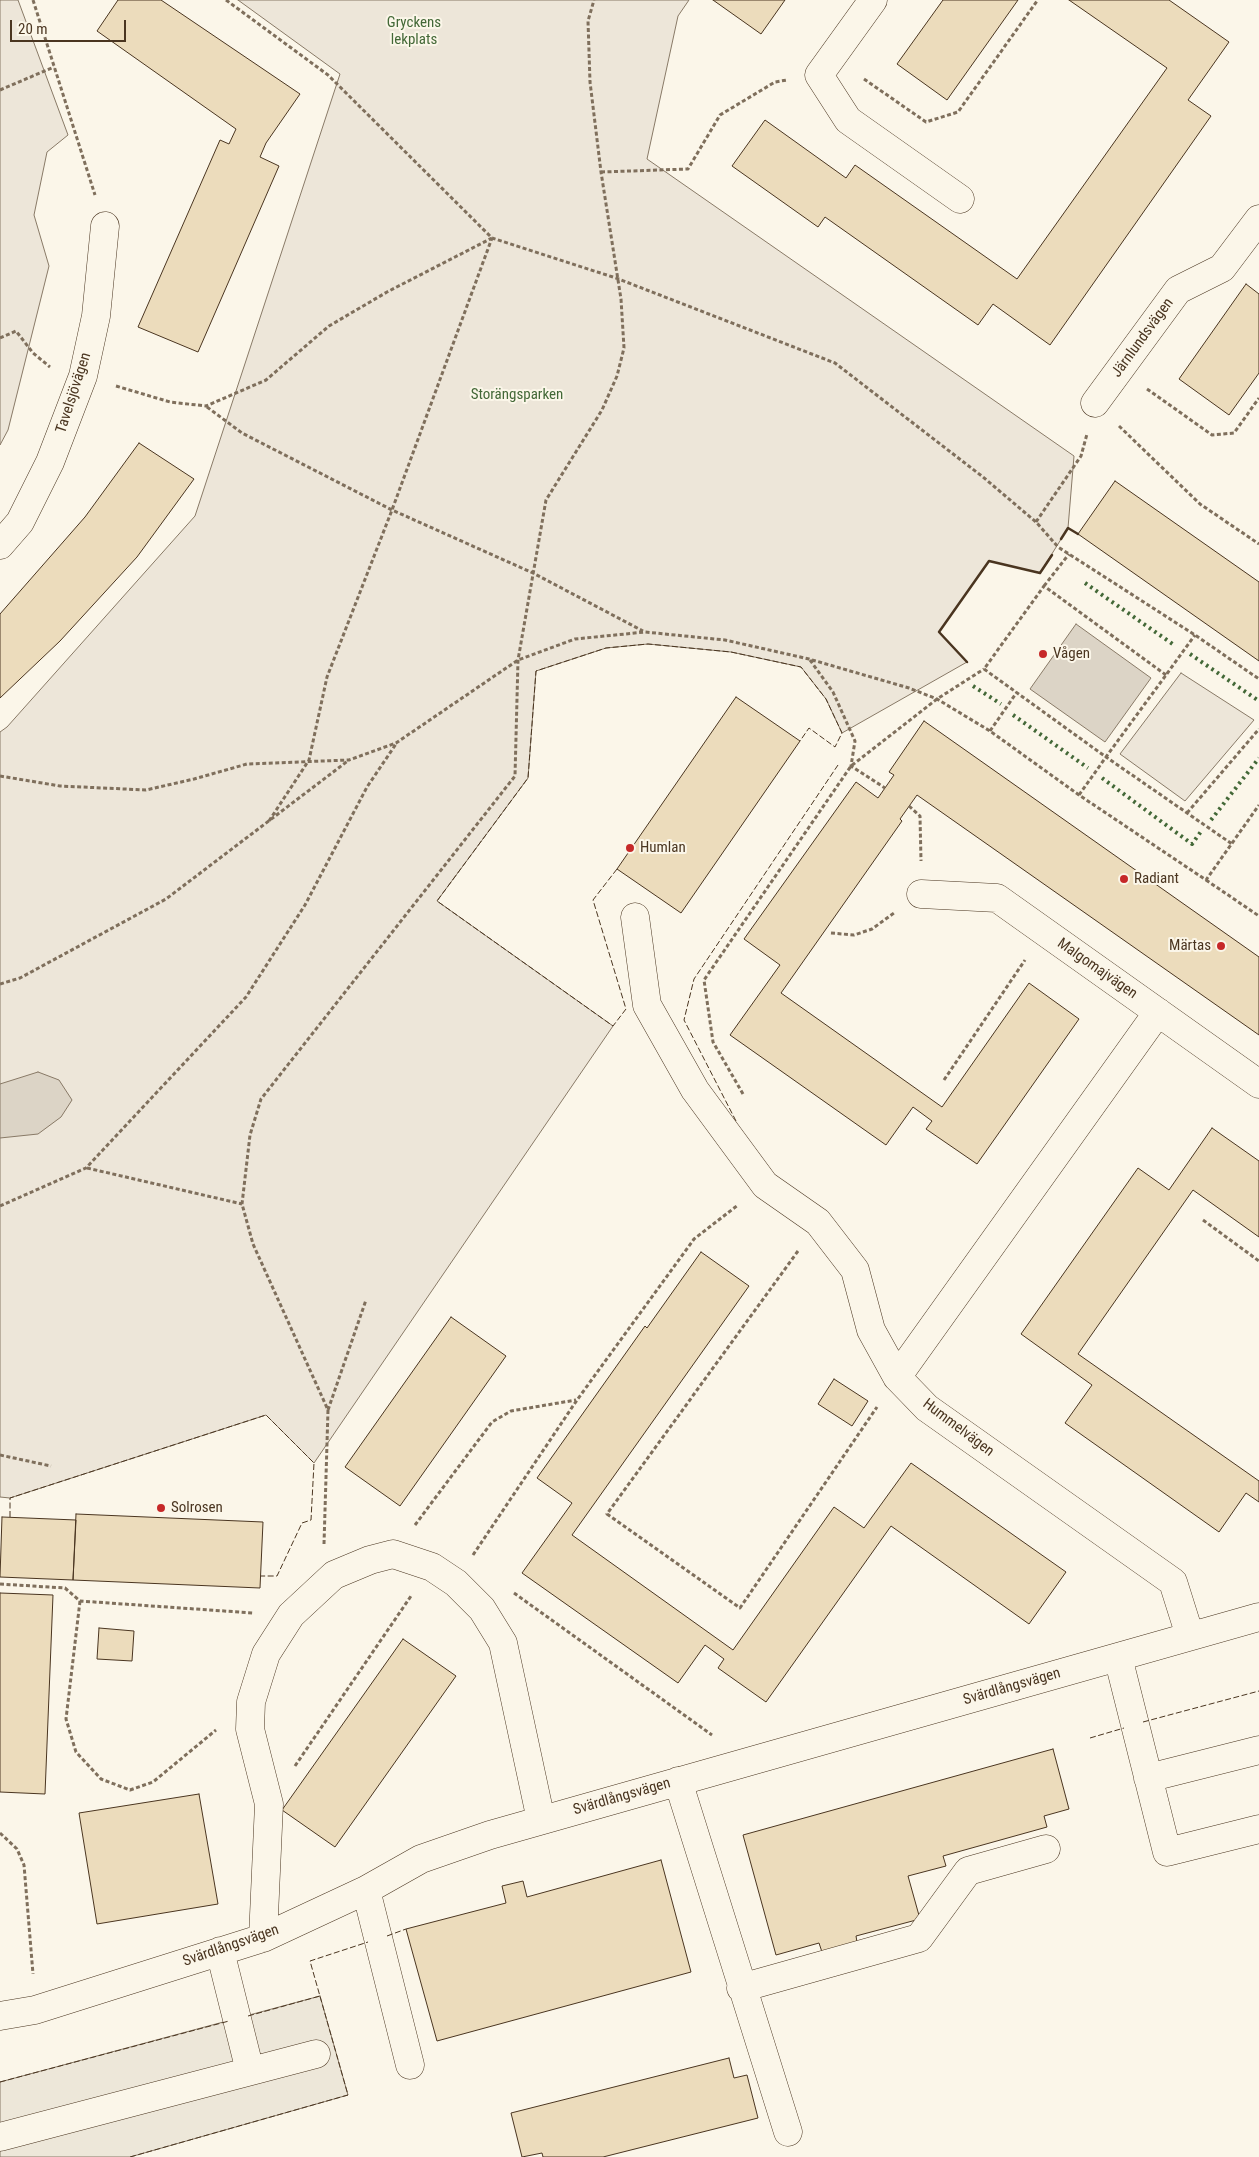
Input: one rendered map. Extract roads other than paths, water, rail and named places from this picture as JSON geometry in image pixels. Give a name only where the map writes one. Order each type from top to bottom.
[{"type":"street","points":[[873,0],[825,66],[848,120],[960,199]]},
{"type":"street","name":"Järnlundsvägen","points":[[1095,403],[1178,290],[1222,268],[1259,219]]},
{"type":"street","name":"Tavelsjövägen","points":[[0,545],[20,522],[50,462],[83,376],[96,316],[105,226]]},
{"type":"street","name":"Malgomajvägen","points":[[921,894],[997,898],[1259,1083]]},
{"type":"street","name":"Hummelvägen","points":[[635,917],[648,1005],[695,1090],[765,1185],[818,1222],[855,1270],[871,1330],[897,1377],[927,1408],[1173,1582],[1190,1636]]},
{"type":"street","points":[[897,1377],[1158,1012]]},
{"type":"street","points":[[264,1938],[269,1804],[250,1729],[251,1702],[266,1654],[291,1615],[334,1575],[370,1560],[393,1554],[432,1567],[456,1583],[482,1609],[503,1643],[541,1820]]},
{"type":"street","name":"Svärdlångsvägen","points":[[0,2016],[35,2010],[264,1938],[366,1890],[421,1859],[541,1820],[1259,1617]]},
{"type":"street","points":[[1118,1657],[1166,1852],[1259,1829]]},
{"type":"street","points":[[1148,1778],[1259,1750]]},
{"type":"street","points":[[678,1781],[741,1988],[788,2132]]},
{"type":"street","points":[[741,1988],[919,1938],[968,1872],[1046,1849]]},
{"type":"street","points":[[366,1890],[410,2065]]},
{"type":"street","points":[[220,1951],[250,2071]]},
{"type":"street","points":[[0,2136],[316,2054]]},
{"type":"place","name":"Vågen","points":[[1043,654]]},
{"type":"place","name":"Humlan","points":[[630,848]]},
{"type":"place","name":"Radiant","points":[[1124,879]]},
{"type":"place","name":"Märtas","points":[[1221,946]]},
{"type":"place","name":"Solrosen","points":[[161,1508]]},
{"type":"park label","name":"Gryckens lekplats","points":[[414,32]]},
{"type":"park label","name":"Storängsparken","points":[[517,395]]}]
